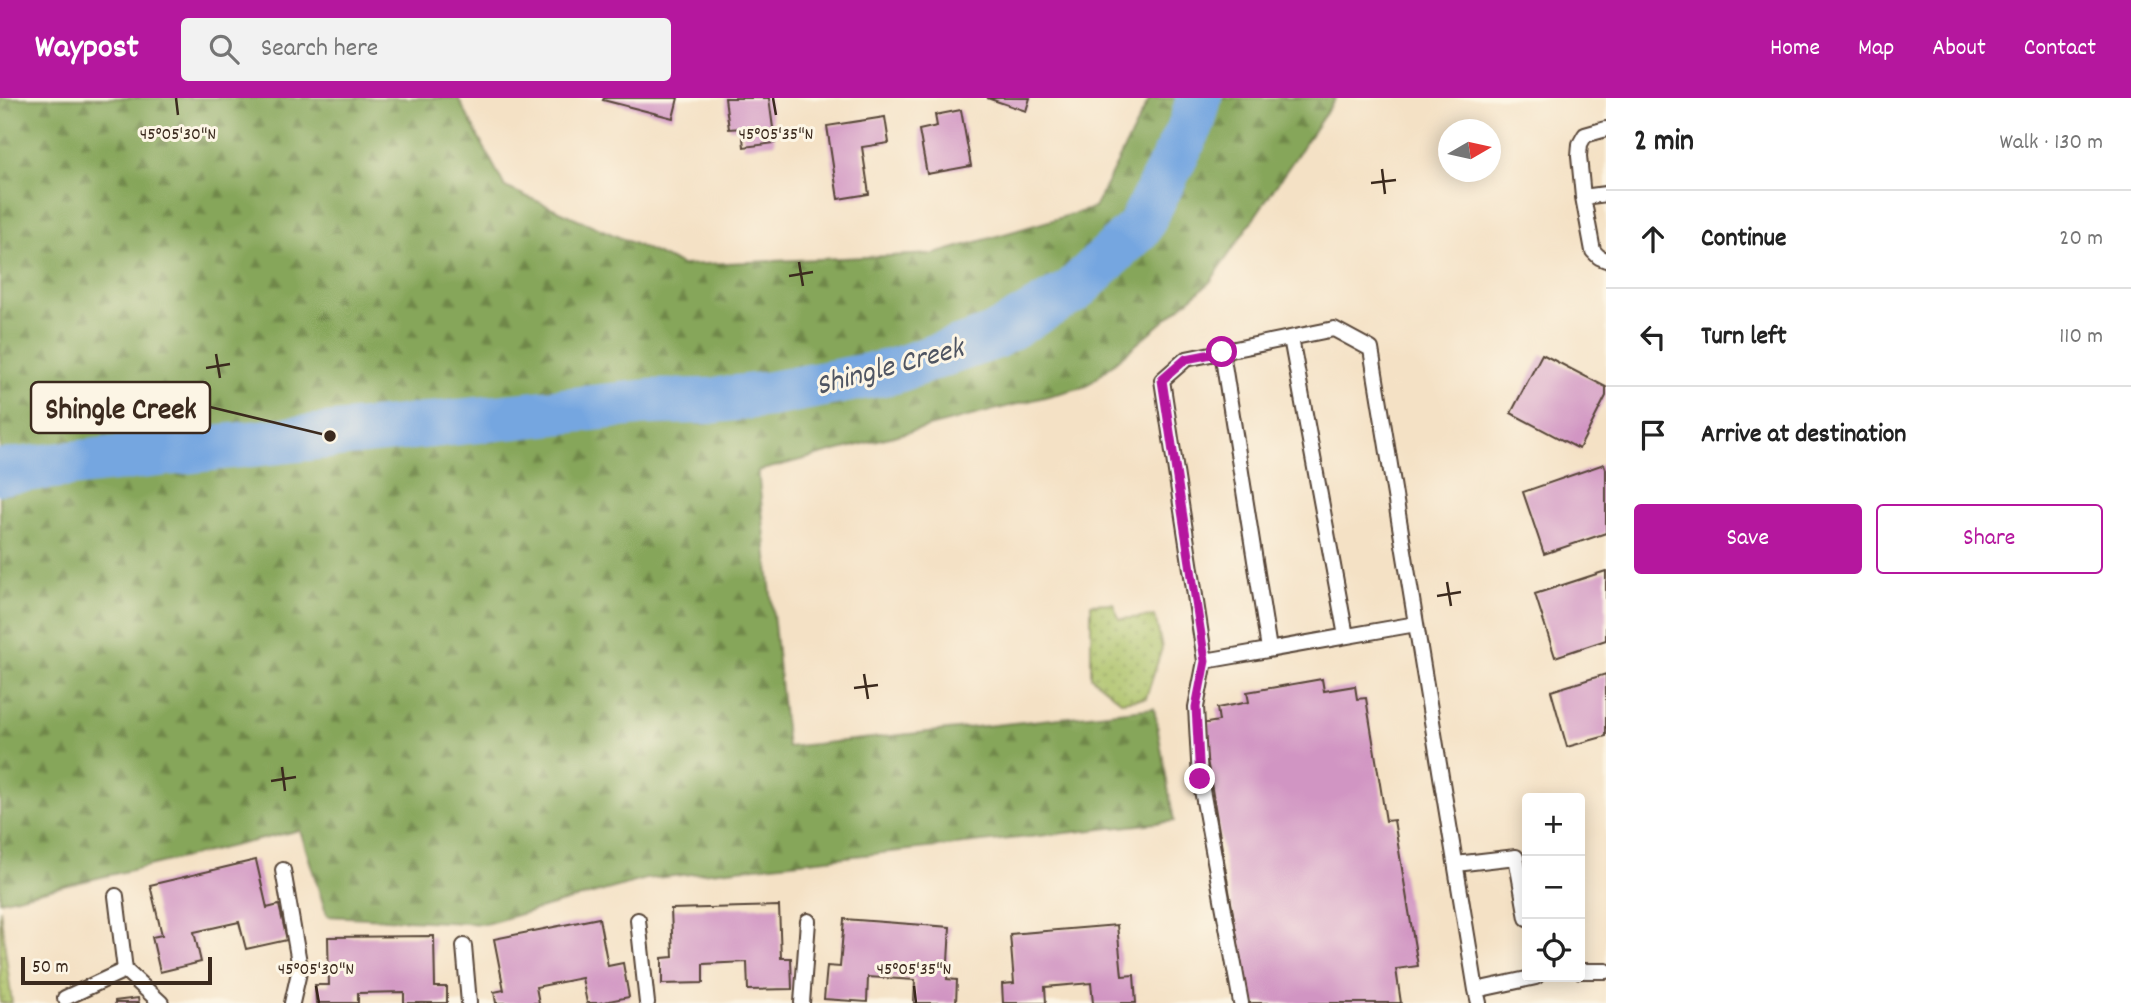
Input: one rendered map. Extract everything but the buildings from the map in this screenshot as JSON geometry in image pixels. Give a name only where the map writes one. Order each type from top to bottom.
[{"type":"lane","points":[[1606,129],[1585,135],[1580,144],[1583,197],[1592,251],[1606,260]]},
{"type":"lane","points":[[1583,197],[1606,194]]},
{"type":"lane","points":[[1241,1003],[1200,779],[1196,707],[1205,661],[1162,380],[1186,359],[1334,329],[1371,349],[1477,996],[1522,982]]},
{"type":"lane","points":[[1291,338],[1346,636]]},
{"type":"lane","points":[[1222,352],[1269,649]]},
{"type":"lane","points":[[1205,661],[1416,624]]},
{"type":"lane","points":[[1456,863],[1516,857],[1522,890]]},
{"type":"lane","points":[[283,870],[300,968],[292,1003]]},
{"type":"lane","points":[[116,896],[125,970],[161,1003]]},
{"type":"lane","points":[[638,920],[647,1003]]},
{"type":"lane","points":[[802,1003],[808,921]]},
{"type":"lane","points":[[464,946],[469,1003]]},
{"type":"lane","points":[[65,998],[125,970]]},
{"type":"lane","points":[[1585,971],[1606,971]]},
{"type":"green space","points":[[0,98],[458,98],[505,187],[682,265],[935,254],[1094,208],[1150,98],[1336,98],[1210,282],[1087,386],[758,471],[787,747],[1154,708],[1174,821],[646,879],[485,924],[327,916],[300,830],[0,901]]},
{"type":"green space","points":[[1113,603],[1119,619],[1155,616],[1162,648],[1146,698],[1121,701],[1091,677],[1091,604]]},
{"type":"green space","points":[[0,909],[12,1003],[0,1003]]},
{"type":"waterway","name":"Shingle Creek","points":[[0,472],[649,402],[709,401],[771,394],[894,371],[993,337],[1073,291],[1139,228],[1192,123],[1199,98]]},
{"type":"place","name":"Shingle Creek","points":[[330,436]]},
{"type":"route","points":[[1200,779],[1196,707],[1205,661],[1162,380],[1186,359],[1222,352]]}]
